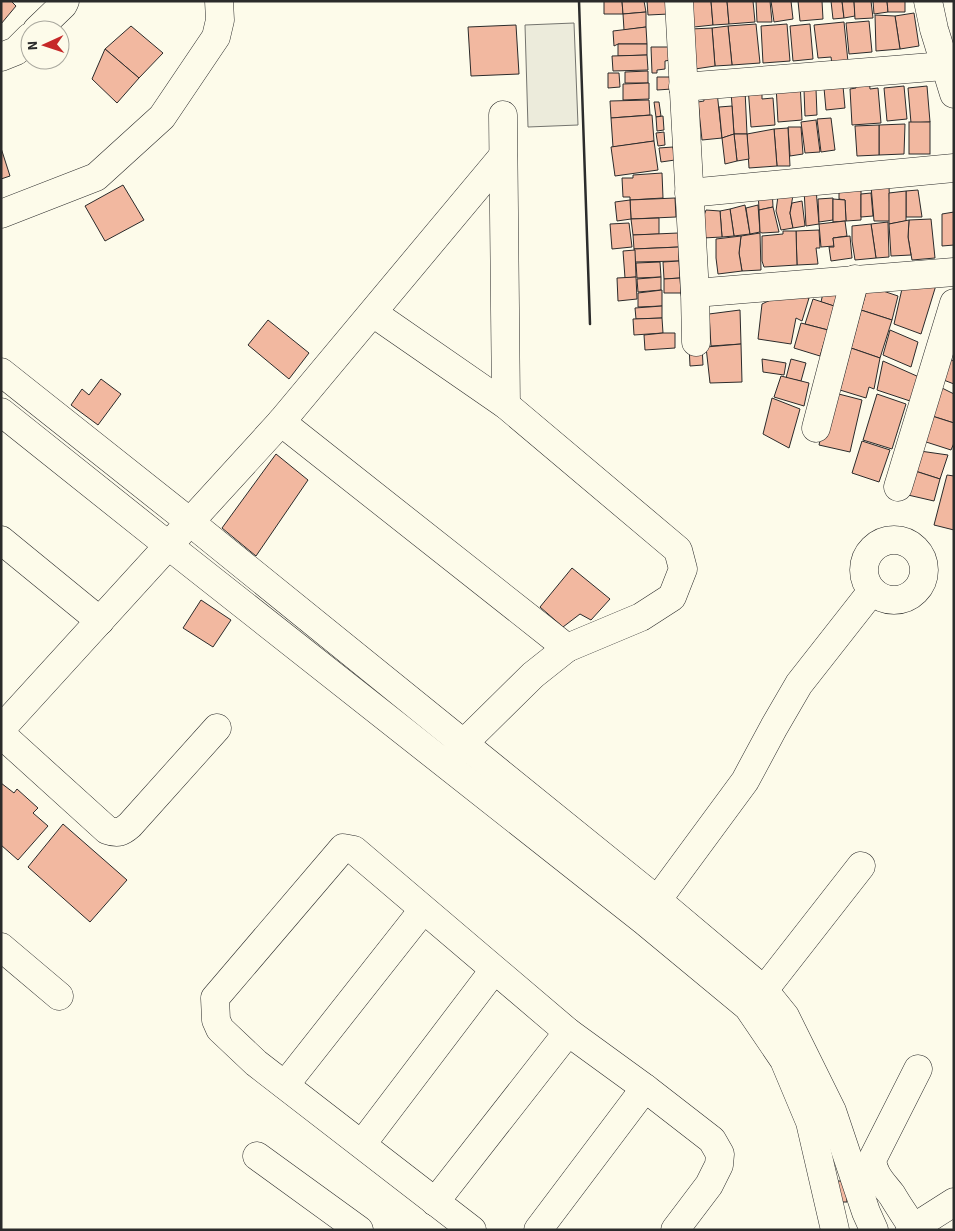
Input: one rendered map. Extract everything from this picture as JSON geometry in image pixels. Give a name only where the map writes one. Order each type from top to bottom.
[{"type":"street","points":[[47,20],[65,1]]},
{"type":"street","points":[[1,214],[96,177],[162,117],[216,36],[220,20],[219,1]]},
{"type":"street","points":[[679,1],[696,342]]},
{"type":"street","points":[[928,1],[944,22],[944,66],[954,94]]},
{"type":"street","points":[[1,57],[16,51],[20,47]]},
{"type":"street","points":[[683,87],[944,66]]},
{"type":"street","points":[[502,115],[506,405]]},
{"type":"street","points":[[1,729],[281,422],[503,156]]},
{"type":"street","points":[[688,193],[954,168]]},
{"type":"street","points":[[695,293],[954,272]]},
{"type":"street","points":[[816,428],[855,279]]},
{"type":"street","points":[[898,487],[954,304]]},
{"type":"street","points":[[373,313],[506,405],[678,550],[683,569],[672,597],[641,618],[567,648],[533,675],[455,754]]},
{"type":"street","points":[[1,407],[10,379],[326,632],[455,754],[650,910],[756,998],[785,1016],[832,1110],[870,1221],[834,1228],[810,1122],[756,998]]},
{"type":"street","points":[[1,412],[308,656],[455,754]]},
{"type":"street","points":[[281,422],[567,648]]},
{"type":"street","points":[[1,540],[100,621]]},
{"type":"street","points":[[650,910],[745,781],[799,684],[872,591]]},
{"type":"street","points":[[308,656],[326,632]]},
{"type":"street","points":[[1,734],[107,830],[116,833],[122,832],[130,825],[217,728]]},
{"type":"street","points":[[472,1230],[256,1063],[220,1029],[216,1020],[215,998],[342,848],[354,850],[568,1032],[712,1140],[720,1154],[719,1165],[709,1184],[675,1230]]},
{"type":"street","points":[[756,998],[861,866]]},
{"type":"street","points":[[285,1085],[423,910]]},
{"type":"street","points":[[1,947],[59,996]]},
{"type":"street","points":[[362,1144],[494,970]]},
{"type":"street","points":[[435,1202],[568,1032]]},
{"type":"street","points":[[918,1069],[872,1160],[873,1170],[913,1229],[954,1202]]},
{"type":"street","points":[[538,1230],[645,1088]]},
{"type":"street","points":[[257,1156],[359,1230]]},
{"type":"shaded area","points":[[574,23],[578,125],[528,127],[525,25]]},
{"type":"building","points":[[1,1],[11,1],[16,6],[1,24]]},
{"type":"building","points":[[604,1],[622,1],[623,14],[604,14]]},
{"type":"building","points":[[622,1],[644,1],[646,12],[623,14]]},
{"type":"building","points":[[647,1],[668,1],[669,14],[648,15]]},
{"type":"building","points":[[691,1],[711,1],[713,25],[694,27]]},
{"type":"building","points":[[711,1],[727,1],[729,24],[713,25]]},
{"type":"building","points":[[727,1],[753,1],[755,22],[729,24]]},
{"type":"building","points":[[756,1],[770,1],[772,22],[757,22]]},
{"type":"building","points":[[771,1],[791,1],[793,19],[774,22]]},
{"type":"building","points":[[798,1],[822,1],[823,19],[800,21]]},
{"type":"building","points":[[831,1],[842,1],[844,18],[833,19]]},
{"type":"building","points":[[842,1],[854,1],[855,16],[844,18]]},
{"type":"building","points":[[854,1],[871,1],[873,18],[855,19]]},
{"type":"building","points":[[873,1],[887,1],[888,12],[874,14]]},
{"type":"building","points":[[887,1],[905,1],[905,12],[888,12]]},
{"type":"building","points":[[646,12],[646,27],[624,30],[623,14]]},
{"type":"building","points":[[914,13],[919,46],[900,49],[895,16]]},
{"type":"building","points":[[875,15],[895,16],[900,49],[876,51]]},
{"type":"building","points":[[869,21],[872,52],[849,54],[846,23]]},
{"type":"building","points":[[844,22],[848,62],[832,64],[831,57],[818,58],[814,25]]},
{"type":"building","points":[[756,24],[760,63],[732,65],[728,26]]},
{"type":"building","points":[[787,24],[790,61],[763,63],[761,26]]},
{"type":"building","points":[[810,24],[813,59],[793,61],[790,26]]},
{"type":"building","points":[[516,25],[519,74],[471,76],[468,27]]},
{"type":"building","points":[[131,26],[163,53],[139,78],[105,49]]},
{"type":"building","points":[[728,26],[732,65],[715,66],[712,28]]},
{"type":"building","points":[[646,27],[647,44],[618,44],[614,46],[613,31]]},
{"type":"building","points":[[712,28],[715,66],[695,69],[691,29]]},
{"type":"building","points":[[618,44],[647,44],[647,55],[618,56]]},
{"type":"building","points":[[651,47],[669,47],[670,60],[665,61],[665,69],[657,70],[657,73],[652,73]]},
{"type":"building","points":[[105,49],[139,78],[117,103],[92,79]]},
{"type":"building","points":[[647,55],[648,70],[613,71],[612,56]]},
{"type":"building","points":[[648,71],[648,83],[625,83],[625,72]]},
{"type":"building","points":[[608,73],[619,73],[620,87],[608,88]]},
{"type":"building","points":[[657,77],[671,77],[672,89],[657,90]]},
{"type":"building","points":[[869,77],[870,89],[878,88],[881,123],[852,125],[850,89],[856,88],[855,78]]},
{"type":"building","points":[[649,83],[649,99],[623,100],[623,84]]},
{"type":"building","points":[[800,83],[802,120],[778,122],[776,85]]},
{"type":"building","points":[[843,86],[845,108],[826,110],[824,88]]},
{"type":"building","points":[[904,86],[907,119],[887,121],[884,88]]},
{"type":"building","points":[[927,86],[930,122],[911,123],[908,88]]},
{"type":"building","points":[[748,87],[762,87],[762,99],[773,98],[775,125],[751,127]]},
{"type":"building","points":[[816,89],[817,115],[805,116],[804,90]]},
{"type":"building","points":[[745,90],[747,134],[734,134],[731,91]]},
{"type":"building","points":[[717,92],[722,138],[702,140],[698,102],[704,101],[703,93]]},
{"type":"building","points":[[649,100],[650,115],[611,118],[610,101]]},
{"type":"building","points":[[654,102],[659,102],[661,116],[656,117]]},
{"type":"building","points":[[732,106],[734,134],[722,138],[719,107]]},
{"type":"building","points":[[652,115],[654,141],[613,147],[611,118]]},
{"type":"building","points":[[663,116],[664,130],[657,131],[656,117]]},
{"type":"building","points":[[831,118],[835,150],[821,152],[817,119]]},
{"type":"building","points":[[816,120],[820,152],[805,153],[801,122]]},
{"type":"building","points":[[909,122],[930,122],[930,154],[909,154]]},
{"type":"building","points":[[905,124],[904,154],[879,155],[879,125]]},
{"type":"building","points":[[879,125],[879,155],[857,156],[855,126]]},
{"type":"building","points":[[788,127],[801,127],[803,154],[790,156]]},
{"type":"building","points":[[788,128],[790,166],[777,166],[774,129]]},
{"type":"building","points":[[774,129],[777,166],[749,168],[747,134]]},
{"type":"building","points":[[664,132],[665,145],[658,146],[656,133]]},
{"type":"building","points":[[734,134],[747,134],[749,159],[737,161]]},
{"type":"building","points":[[734,134],[737,161],[725,164],[722,138]]},
{"type":"building","points":[[654,141],[658,170],[615,176],[611,147]]},
{"type":"building","points":[[673,147],[675,160],[661,162],[659,148]]},
{"type":"building","points":[[1,148],[10,176],[1,179]]},
{"type":"building","points":[[662,173],[663,198],[630,200],[630,197],[623,197],[622,178],[633,178],[633,175]]},
{"type":"building","points":[[123,185],[144,220],[105,241],[85,206]]},
{"type":"building","points":[[889,185],[890,221],[874,221],[871,186]]},
{"type":"building","points":[[772,188],[773,207],[759,210],[758,189]]},
{"type":"building","points":[[804,189],[816,189],[819,224],[806,226]]},
{"type":"building","points":[[839,190],[861,190],[861,220],[846,221],[845,200],[839,199]]},
{"type":"building","points":[[918,190],[922,217],[906,217],[906,191]]},
{"type":"building","points":[[906,191],[906,221],[889,224],[889,193]]},
{"type":"building","points":[[871,193],[873,216],[861,217],[861,194]]},
{"type":"building","points":[[793,195],[790,213],[793,228],[781,230],[776,211],[778,196]]},
{"type":"building","points":[[675,198],[676,217],[631,219],[630,200]]},
{"type":"building","points":[[833,198],[833,220],[819,222],[818,199]]},
{"type":"building","points":[[833,199],[845,200],[846,221],[833,222]]},
{"type":"building","points":[[630,200],[631,219],[617,221],[615,202]]},
{"type":"building","points":[[802,201],[805,226],[793,228],[790,213],[792,203]]},
{"type":"building","points":[[745,205],[750,234],[734,236],[730,209]]},
{"type":"building","points":[[758,205],[760,232],[750,234],[746,208]]},
{"type":"building","points":[[773,207],[779,232],[762,233],[760,232],[759,210]]},
{"type":"building","points":[[730,209],[734,236],[722,237],[720,211]]},
{"type":"building","points":[[706,210],[720,211],[722,237],[703,238],[702,221]]},
{"type":"building","points":[[954,212],[954,245],[942,246],[942,214]]},
{"type":"building","points":[[659,218],[659,234],[633,235],[631,219]]},
{"type":"building","points":[[931,219],[935,258],[912,260],[908,237],[909,220]]},
{"type":"building","points":[[909,220],[908,237],[911,255],[891,256],[889,224]]},
{"type":"building","points":[[845,221],[847,236],[833,238],[834,246],[821,247],[819,224]]},
{"type":"building","points":[[888,222],[889,257],[876,258],[871,224]]},
{"type":"building","points":[[629,223],[632,247],[612,249],[610,224]]},
{"type":"building","points":[[871,224],[876,258],[855,260],[852,226]]},
{"type":"building","points":[[819,230],[820,248],[816,248],[818,264],[797,265],[796,231]]},
{"type":"building","points":[[783,231],[796,231],[797,265],[764,267],[762,261],[762,236],[783,234]]},
{"type":"building","points":[[678,233],[679,247],[634,249],[633,235]]},
{"type":"building","points":[[760,233],[761,270],[742,271],[739,253],[741,236]]},
{"type":"building","points":[[741,236],[739,253],[742,271],[718,274],[716,239]]},
{"type":"building","points":[[850,236],[852,258],[831,261],[829,247],[834,247],[833,238]]},
{"type":"building","points":[[679,247],[679,261],[635,262],[634,249]]},
{"type":"building","points":[[635,250],[636,277],[625,278],[623,251]]},
{"type":"building","points":[[679,261],[680,278],[664,279],[663,262]]},
{"type":"building","points":[[660,262],[661,277],[637,278],[636,263]]},
{"type":"building","points":[[636,277],[637,299],[618,301],[617,278]]},
{"type":"building","points":[[661,277],[661,290],[638,292],[637,279]]},
{"type":"building","points":[[680,278],[681,293],[664,293],[664,279]]},
{"type":"building","points":[[904,280],[937,282],[921,334],[894,324]]},
{"type":"building","points":[[868,286],[898,296],[892,320],[861,310]]},
{"type":"building","points":[[662,290],[662,306],[638,307],[638,293]]},
{"type":"building","points":[[785,293],[809,298],[802,321],[796,318],[791,344],[758,339],[762,304]]},
{"type":"building","points":[[823,293],[838,293],[834,306],[821,302]]},
{"type":"building","points":[[813,299],[834,306],[828,330],[805,324]]},
{"type":"building","points":[[662,306],[662,318],[636,319],[635,308]]},
{"type":"building","points":[[740,310],[741,344],[711,346],[709,314]]},
{"type":"building","points":[[861,310],[892,320],[880,358],[851,348]]},
{"type":"building","points":[[662,318],[663,333],[634,335],[633,319]]},
{"type":"building","points":[[268,320],[309,353],[289,379],[248,345]]},
{"type":"building","points":[[801,323],[828,330],[820,356],[794,348]]},
{"type":"building","points":[[890,330],[918,342],[911,367],[883,355]]},
{"type":"building","points":[[675,333],[675,348],[645,350],[644,335]]},
{"type":"building","points":[[741,344],[742,382],[710,383],[706,347]]},
{"type":"building","points":[[689,345],[702,345],[703,365],[690,366]]},
{"type":"building","points":[[851,348],[880,358],[874,389],[869,387],[866,398],[840,390]]},
{"type":"building","points":[[947,358],[954,361],[954,384],[941,379]]},
{"type":"building","points":[[762,359],[786,363],[784,375],[763,372]]},
{"type":"building","points":[[791,359],[806,363],[801,381],[786,378]]},
{"type":"building","points":[[883,361],[919,377],[910,401],[877,390]]},
{"type":"building","points":[[781,376],[809,383],[804,406],[774,397]]},
{"type":"building","points":[[101,379],[121,394],[98,425],[71,405],[82,389],[89,395]]},
{"type":"building","points":[[940,387],[954,394],[954,423],[929,415]]},
{"type":"building","points":[[831,392],[862,400],[850,452],[819,445]]},
{"type":"building","points":[[877,394],[906,404],[892,449],[863,440]]},
{"type":"building","points":[[772,398],[800,409],[789,448],[763,434]]},
{"type":"building","points":[[929,415],[954,423],[954,443],[951,450],[920,440]]},
{"type":"building","points":[[862,441],[890,450],[879,482],[852,473]]},
{"type":"building","points":[[920,451],[948,455],[940,479],[912,470]]},
{"type":"building","points":[[276,454],[308,480],[256,556],[222,528]]},
{"type":"building","points":[[912,470],[940,479],[934,501],[908,495]]},
{"type":"building","points":[[947,475],[954,476],[954,530],[934,525]]},
{"type":"building","points":[[572,568],[610,599],[591,620],[580,614],[563,627],[540,607]]},
{"type":"building","points":[[201,600],[231,620],[213,647],[183,628]]},
{"type":"building","points":[[1,783],[14,793],[17,789],[38,808],[33,813],[48,826],[18,860],[1,845]]},
{"type":"building","points":[[63,824],[127,880],[90,922],[28,867]]},
{"type":"building","points":[[834,1181],[846,1181],[847,1202],[834,1202]]},
{"type":"wall","points":[[579,1],[590,324]]}]
